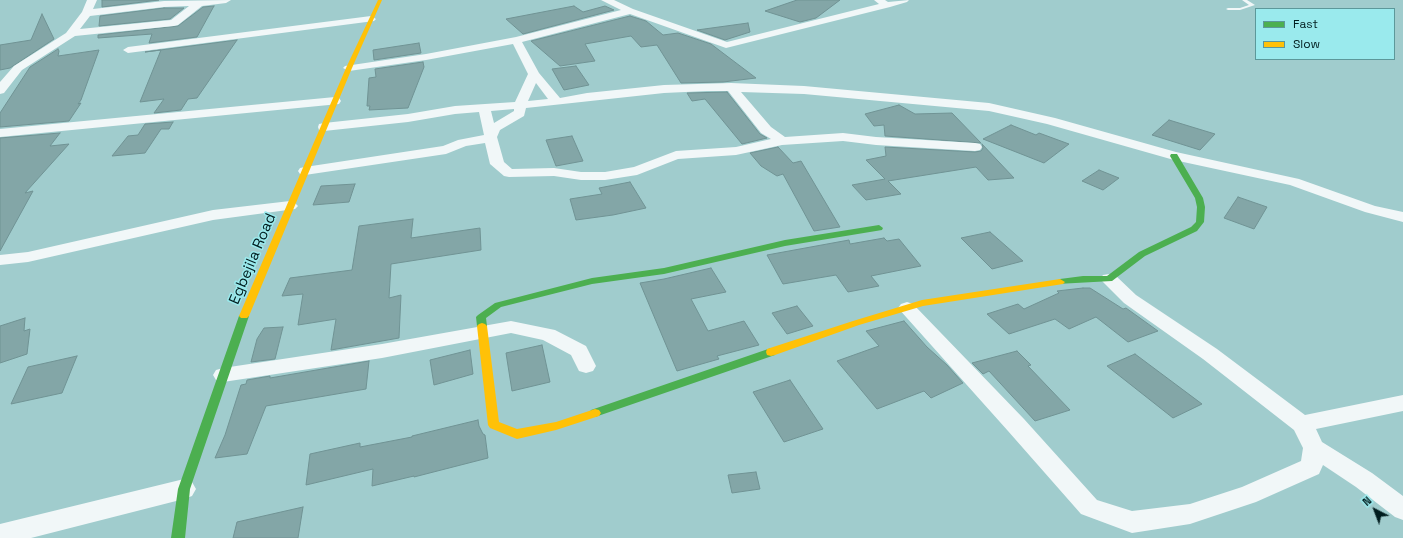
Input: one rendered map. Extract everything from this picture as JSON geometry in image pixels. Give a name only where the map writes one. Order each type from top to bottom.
[{"type":"street","points":[[0,90],[18,68],[71,33],[87,13],[92,0]]},
{"type":"street","points":[[87,13],[164,4],[199,3],[226,0]]},
{"type":"street","name":"Egbejila Road","points":[[178,538],[184,489],[241,323],[349,68],[380,0]]},
{"type":"street","points":[[606,0],[630,11],[676,26],[726,45],[883,2],[904,0]]},
{"type":"street","points":[[71,33],[174,23],[199,3]]},
{"type":"street","points":[[349,68],[426,57],[516,40],[630,11]]},
{"type":"street","points":[[128,50],[371,19]]},
{"type":"street","points":[[516,40],[534,74],[557,102]]},
{"type":"street","points":[[490,138],[495,128],[520,113],[520,106],[534,74]]},
{"type":"street","points":[[731,87],[766,130],[782,141]]},
{"type":"street","points":[[324,127],[408,118],[455,110],[484,107],[520,106],[656,90],[731,87],[804,90],[989,107],[1050,121],[1174,156],[1294,182],[1370,209],[1403,217]]},
{"type":"street","points":[[0,133],[335,101]]},
{"type":"street","points":[[484,107],[497,164],[509,173],[530,174],[554,172],[581,176],[605,176],[637,170],[676,155],[736,151],[782,141],[843,137],[876,141],[975,147]]},
{"type":"street","points":[[305,171],[446,150],[464,143],[490,138]]},
{"type":"street","points":[[879,228],[785,242],[664,271],[592,281],[542,292],[498,305],[481,317],[494,425],[517,434],[556,426],[856,323],[937,300],[951,300],[1050,283],[1083,279],[1109,279],[1142,254],[1184,235],[1194,229],[1200,222],[1201,206],[1198,198],[1174,156]]},
{"type":"street","points":[[0,260],[28,257],[212,215],[290,206]]},
{"type":"street","points":[[1109,279],[1130,299],[1210,354],[1302,424],[1314,448],[1364,480],[1403,510]]},
{"type":"street","points":[[908,308],[1089,507],[1132,522],[1190,514],[1248,495],[1311,467],[1314,448]]},
{"type":"street","points":[[223,375],[382,351],[511,327],[548,335],[579,352],[586,366]]},
{"type":"street","points":[[1302,424],[1403,403]]},
{"type":"street","points":[[0,535],[184,489]]},
{"type":"lane","points":[[1228,8],[1240,9],[1253,5],[1244,0]]},
{"type":"building","points":[[102,0],[159,0],[102,7]]},
{"type":"building","points":[[797,0],[840,0],[816,18],[800,22],[765,11]]},
{"type":"building","points":[[214,6],[197,37],[149,43],[152,34],[98,38],[98,35],[178,26],[203,7]]},
{"type":"building","points":[[574,6],[583,12],[605,6],[614,10],[523,34],[506,19]]},
{"type":"building","points":[[164,8],[184,8],[170,19],[99,26],[100,16]]},
{"type":"building","points":[[42,14],[54,39],[10,68],[0,70],[0,45],[31,40]]},
{"type":"building","points":[[630,16],[646,21],[663,35],[678,33],[711,44],[756,78],[723,82],[681,83],[657,45],[641,47],[631,36],[585,44],[595,61],[560,66],[531,41]]},
{"type":"building","points":[[748,23],[750,32],[725,40],[697,30]]},
{"type":"building","points":[[237,40],[197,98],[188,99],[181,110],[154,113],[164,99],[140,102],[161,50],[145,52]]},
{"type":"building","points":[[419,43],[421,53],[374,60],[373,50]]},
{"type":"building","points":[[58,49],[58,56],[99,50],[81,100],[78,104],[81,103],[69,121],[0,127],[0,113],[30,67]]},
{"type":"building","points":[[423,62],[424,67],[408,108],[369,110],[370,106],[367,106],[369,78],[376,77],[375,69]]},
{"type":"building","points":[[576,66],[589,85],[564,90],[552,69]]},
{"type":"building","points":[[727,92],[760,134],[767,138],[742,144],[705,99],[692,101],[687,93]]},
{"type":"building","points":[[899,105],[915,114],[952,113],[981,143],[885,136],[884,125],[874,126],[865,114]]},
{"type":"building","points":[[1169,120],[1215,134],[1200,150],[1152,135]]},
{"type":"building","points":[[173,122],[169,129],[161,129],[145,153],[112,156],[128,136],[138,135],[145,124]]},
{"type":"building","points":[[1011,125],[1036,135],[1039,133],[1069,144],[1044,163],[983,139]]},
{"type":"building","points":[[60,133],[50,146],[69,144],[25,193],[33,191],[0,251],[0,138]]},
{"type":"building","points":[[572,136],[583,161],[556,166],[546,140]]},
{"type":"building","points":[[982,144],[1014,178],[988,180],[976,167],[888,181],[901,194],[866,200],[852,185],[885,179],[866,160],[886,156],[885,147],[975,152],[981,151],[983,148]]},
{"type":"building","points":[[778,147],[793,163],[801,161],[840,227],[814,231],[783,174],[777,176],[761,166],[750,153]]},
{"type":"building","points":[[1099,170],[1119,178],[1103,190],[1082,181]]},
{"type":"building","points":[[630,182],[646,208],[613,215],[576,220],[570,199],[602,194],[599,188]]},
{"type":"building","points":[[355,184],[349,202],[313,205],[321,186]]},
{"type":"building","points":[[1238,197],[1267,207],[1254,229],[1224,218]]},
{"type":"building","points":[[413,219],[411,238],[480,228],[481,250],[391,264],[389,298],[401,295],[399,338],[331,350],[336,319],[298,325],[303,294],[282,296],[290,278],[352,270],[359,226]]},
{"type":"building","points":[[990,232],[1023,261],[992,269],[961,238]]},
{"type":"building","points":[[884,238],[887,241],[899,239],[921,266],[871,276],[879,286],[848,292],[836,275],[783,284],[767,255],[849,240],[850,244]]},
{"type":"building","points":[[711,268],[726,292],[691,299],[708,331],[744,321],[759,345],[717,356],[719,359],[677,371],[640,283]]},
{"type":"building","points":[[1090,288],[1123,309],[1126,308],[1158,331],[1128,342],[1096,317],[1069,329],[1055,319],[1009,334],[987,314],[1018,304],[1024,309],[1059,293],[1057,291]]},
{"type":"building","points":[[797,306],[813,326],[787,334],[772,313]]},
{"type":"building","points":[[25,318],[24,331],[30,329],[27,354],[0,363],[0,326]]},
{"type":"building","points":[[904,321],[927,347],[947,365],[963,383],[931,398],[924,391],[877,409],[837,361],[879,346],[866,331]]},
{"type":"building","points":[[283,327],[275,359],[251,362],[257,339],[264,328]]},
{"type":"building","points":[[542,345],[550,382],[512,391],[506,353]]},
{"type":"building","points":[[470,350],[473,374],[434,385],[430,360]]},
{"type":"building","points":[[1017,351],[1031,365],[1028,366],[1070,410],[1035,421],[989,371],[983,374],[972,363]]},
{"type":"building","points":[[1135,354],[1202,404],[1173,418],[1107,366]]},
{"type":"building","points":[[77,356],[62,393],[11,404],[28,367]]},
{"type":"building","points":[[369,361],[366,389],[266,406],[247,454],[215,458],[225,435],[241,385],[246,384],[247,380],[270,376],[270,378]]},
{"type":"building","points":[[790,380],[823,429],[784,442],[753,392]]},
{"type":"building","points":[[478,420],[479,426],[485,435],[488,458],[372,486],[373,469],[306,485],[310,454],[360,443],[360,447],[412,437]]},
{"type":"building","points":[[756,472],[760,489],[732,493],[728,475]]},
{"type":"building","points":[[303,507],[298,538],[233,538],[237,522]]},
{"type":"traffic: fast","points":[[1060,282],[1083,279],[1109,279],[1142,254],[1194,229],[1200,222],[1201,207],[1199,198],[1174,156]]},
{"type":"traffic: fast","points":[[482,326],[481,317],[498,305],[592,281],[664,271],[785,243],[879,228]]},
{"type":"traffic: fast","points":[[178,538],[184,489],[244,316]]},
{"type":"traffic: fast","points":[[595,413],[771,352]]},
{"type":"traffic: slow","points":[[244,316],[349,68],[380,0]]},
{"type":"traffic: slow","points":[[771,352],[856,323],[922,303],[1060,282]]},
{"type":"traffic: slow","points":[[482,326],[494,425],[517,434],[556,426],[595,413]]}]
